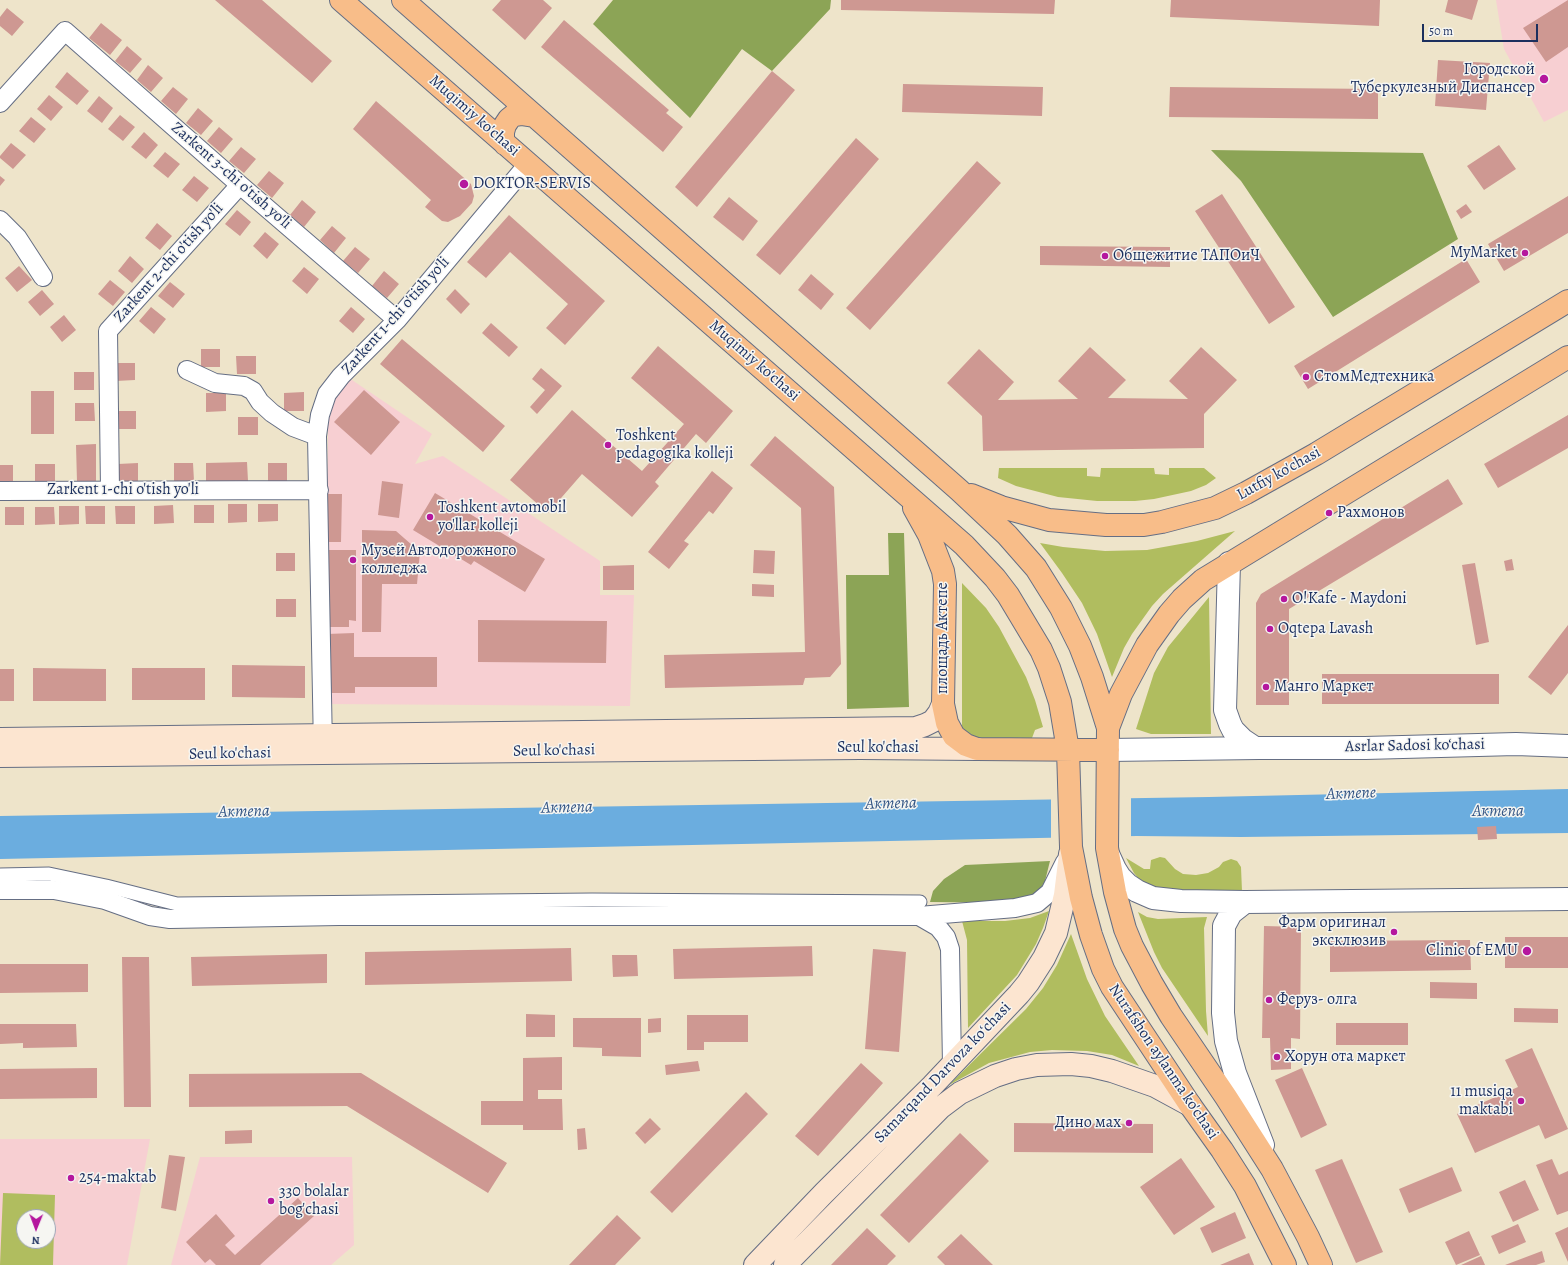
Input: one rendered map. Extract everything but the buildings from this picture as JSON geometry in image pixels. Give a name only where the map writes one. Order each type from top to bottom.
[{"type":"main road","name":"Muqimiy ko'chasi","points":[[341,0],[975,556],[995,578],[1020,612],[1049,668],[1060,702],[1068,750],[1070,785]]},
{"type":"main road","points":[[403,0],[1007,535],[1036,568],[1062,608],[1085,659],[1108,728],[1108,750]]},
{"type":"main road","points":[[505,144],[503,140],[503,132],[509,119],[520,114],[534,116]]},
{"type":"main road","name":"Lutfiy ko'chasi","points":[[958,490],[1008,509],[1049,520],[1070,523],[1144,525],[1215,508],[1246,493],[1316,454],[1568,301]]},
{"type":"main road","points":[[1108,728],[1121,694],[1138,661],[1158,629],[1178,604],[1202,580],[1568,357]]},
{"type":"main road","name":"площадь Актепе","points":[[899,488],[929,535],[943,571],[945,584],[943,704],[947,723],[954,736],[966,745],[977,749]]},
{"type":"main road","points":[[323,744],[916,728],[925,725],[932,720],[939,713],[943,704]]},
{"type":"main road","name":"Seul ko'chasi","points":[[0,739],[323,744],[1108,750]]},
{"type":"main road","name":"Seul ko'chasi","points":[[0,756],[323,744]]},
{"type":"main road","name":"Nurafshon aylanma ko'chasi","points":[[1108,750],[1106,785],[1106,848],[1118,908],[1132,946],[1171,1016],[1226,1097],[1272,1169],[1321,1265]]},
{"type":"main road","name":"Nurafshon aylanma ko'chasi","points":[[1070,785],[1071,847],[1081,898],[1091,935],[1103,969],[1112,987],[1245,1186],[1285,1265]]},
{"type":"main road","name":"Samarqand Darvoza koʻchasi","points":[[755,1265],[1020,994],[1044,958],[1056,933],[1062,913],[1071,847]]},
{"type":"main road","name":"Samarqand Darvoza koʻchasi","points":[[785,1265],[940,1108],[960,1093],[996,1076],[1016,1069],[1037,1065],[1071,1064],[1091,1066],[1112,1071],[1155,1086],[1190,1105]]},
{"type":"street","name":"Zarkent 3-chi o'tish yo'li","points":[[0,103],[65,31],[397,320]]},
{"type":"street","name":"Zarkent 1-chi o'tish yo'li","points":[[323,744],[318,436],[320,416],[327,394],[341,376],[397,320],[528,164]]},
{"type":"street","name":"Zarkent 2-chi o'tish yo'li","points":[[110,490],[108,331],[240,184]]},
{"type":"street","points":[[0,220],[17,237],[43,277]]},
{"type":"street","points":[[187,370],[215,383],[244,386],[253,391],[260,402],[272,413],[294,427],[318,436]]},
{"type":"street","name":"Zarkent 1-chi o'tish yo'li","points":[[0,491],[319,490]]},
{"type":"street","name":"Asrlar Sadosi ko‘chasi","points":[[1229,563],[1225,710],[1230,724],[1238,735],[1255,748],[1365,748],[1516,744],[1568,746]]},
{"type":"street","name":"Asrlar Sadosi ko‘chasi","points":[[1108,750],[1262,748]]},
{"type":"street","points":[[0,890],[54,890],[105,900],[150,916],[170,920],[339,916],[1015,908],[1037,903],[1048,895],[1055,884],[1071,847]]},
{"type":"street","points":[[1106,848],[1118,873],[1128,885],[1137,891],[1159,899],[1205,902],[1568,899]]},
{"type":"street","points":[[0,875],[49,874],[106,886],[177,904],[592,900],[920,909],[946,937],[950,949],[952,1065]]},
{"type":"street","points":[[1205,902],[1214,908],[1220,915],[1223,923],[1223,1013],[1226,1041],[1240,1088],[1272,1169]]},
{"type":"street","points":[[1223,933],[1226,920],[1231,913],[1245,902]]},
{"type":"shaded area","name":"Городской Туберкулезный Диспансер","points":[[1496,0],[1568,0],[1568,110],[1544,122],[1504,49]]},
{"type":"shaded area","name":"Toshkent avtomobil yo'llar kolleji","points":[[349,378],[432,434],[415,464],[443,456],[600,561],[600,595],[634,595],[630,706],[325,704],[327,407]]},
{"type":"shaded area","name":"254-maktab","points":[[0,1139],[150,1139],[127,1265],[0,1265]]},
{"type":"shaded area","name":"330 bolalar bog'chasi","points":[[200,1157],[352,1157],[354,1245],[331,1265],[171,1265]]},
{"type":"green space","points":[[613,0],[831,0],[830,9],[772,71],[742,49],[690,118],[593,24]]},
{"type":"green space","points":[[1211,150],[1423,153],[1458,239],[1333,317],[1241,181]]},
{"type":"green space","points":[[999,468],[1087,468],[1087,476],[1100,477],[1101,468],[1154,468],[1155,474],[1169,475],[1169,468],[1204,468],[1216,478],[1206,485],[1191,491],[1154,499],[1135,501],[1097,501],[1058,497],[1016,486],[998,478]]},
{"type":"green space","points":[[1235,531],[1163,594],[1152,606],[1124,648],[1112,677],[1097,634],[1082,603],[1040,543],[1105,551],[1147,550],[1197,541]]},
{"type":"green space","points":[[888,533],[904,533],[909,707],[847,709],[846,575],[889,575]]},
{"type":"green space","points":[[962,583],[986,608],[999,627],[1026,677],[1043,727],[1035,730],[1032,738],[975,738],[963,730]]},
{"type":"green space","points":[[1209,597],[1211,734],[1151,734],[1136,729],[1154,673],[1168,647]]},
{"type":"green space","points":[[1160,857],[1165,858],[1175,869],[1183,874],[1196,875],[1208,873],[1219,867],[1223,862],[1231,859],[1237,861],[1241,867],[1242,891],[1155,890],[1143,884],[1134,873],[1126,858],[1144,869],[1150,869],[1151,860]]},
{"type":"green space","points":[[1050,861],[1045,881],[1036,896],[1018,903],[930,902],[933,891],[944,879],[965,865]]},
{"type":"green space","points":[[1049,911],[1036,944],[1017,975],[968,1028],[967,940],[962,921],[1005,921],[1030,918]]},
{"type":"green space","points":[[1138,912],[1147,917],[1158,919],[1207,917],[1204,928],[1208,1036],[1162,968]]},
{"type":"green space","points":[[1071,934],[1087,979],[1105,1016],[1139,1066],[1112,1055],[1087,1051],[1052,1050],[1030,1052],[989,1063],[949,1085],[1026,1009],[1043,988],[1057,965]]},
{"type":"green space","points":[[3,1193],[55,1195],[55,1209],[16,1209],[16,1249],[53,1249],[53,1265],[0,1265]]},
{"type":"water","name":"Актепа","points":[[1568,789],[1568,833],[1241,837],[1137,836],[0,859],[0,816],[1209,797]]},
{"type":"pier","points":[[1131,796],[1131,839],[1051,840],[1051,797]]},
{"type":"place","name":"Городской Туберкулезный Диспансер","points":[[1544,79]]},
{"type":"place","name":"DOKTOR-SERVIS","points":[[464,184]]},
{"type":"place","name":"MyMarket","points":[[1525,253]]},
{"type":"place","name":"Общежитие ТАПОиЧ","points":[[1105,256]]},
{"type":"place","name":"СтомМедтехника","points":[[1306,377]]},
{"type":"place","name":"Toshkent pedagogika kolleji","points":[[608,445]]},
{"type":"place","name":"Рахмонов","points":[[1329,513]]},
{"type":"place","name":"Toshkent avtomobil yo'llar kolleji","points":[[430,517]]},
{"type":"place","name":"Музей Автодорожного колледжа","points":[[353,560]]},
{"type":"place","name":"O!Kafe - Maydoni","points":[[1284,599]]},
{"type":"place","name":"Oqtepa Lavash","points":[[1270,629]]},
{"type":"place","name":"Манго Маркет","points":[[1266,687]]},
{"type":"place","name":"Фарм оригинал эксклюзив","points":[[1394,932]]},
{"type":"place","name":"Clinic of EMU","points":[[1527,951]]},
{"type":"place","name":"Феруз- олга","points":[[1269,1000]]},
{"type":"place","name":"Хорун ота маркет","points":[[1277,1057]]},
{"type":"place","name":"11 musiqa maktabi","points":[[1521,1101]]},
{"type":"place","name":"Дино мах","points":[[1129,1123]]},
{"type":"place","name":"254-maktab","points":[[71,1178]]},
{"type":"place","name":"330 bolalar bog'chasi","points":[[271,1201]]},
{"type":"water label","name":"Актепе","points":[[1351,794]]}]
